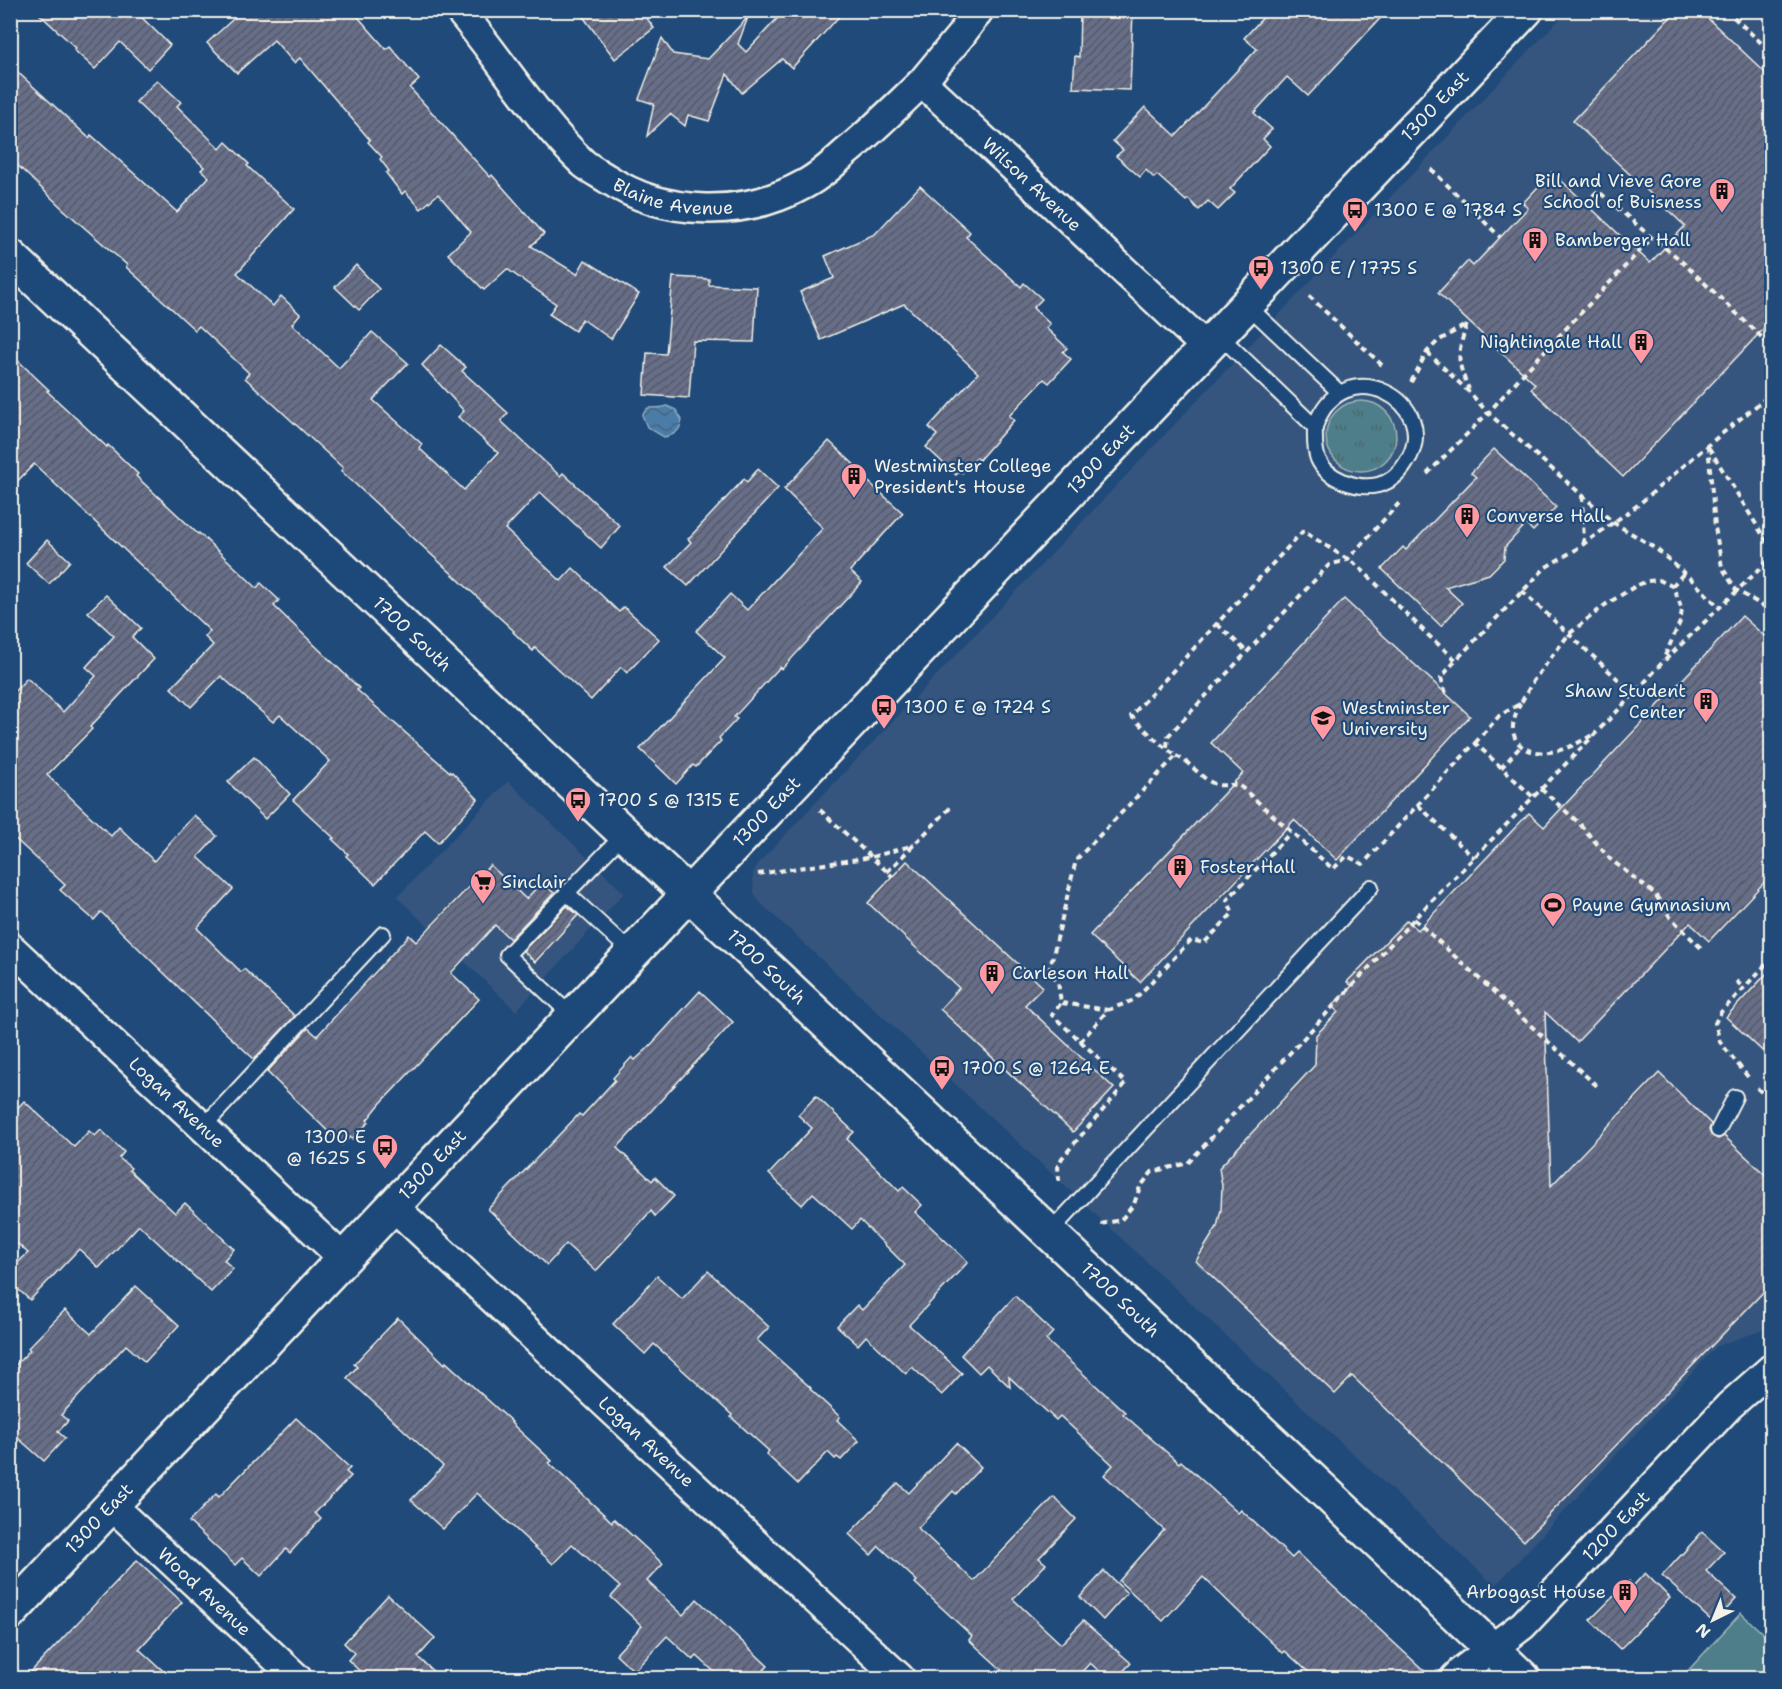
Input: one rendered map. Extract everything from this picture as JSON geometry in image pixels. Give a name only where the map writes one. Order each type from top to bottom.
[{"type":"main road","name":"1300 East","points":[[10,1614],[393,1206],[1526,10]]},
{"type":"main road","name":"1700 South","points":[[10,256],[1523,1678]]},
{"type":"street","name":"Blaine Avenue","points":[[459,10],[561,140],[585,165],[614,184],[646,200],[680,207],[713,209],[745,205],[778,197],[807,183],[875,129],[922,82]]},
{"type":"street","points":[[922,82],[979,10]]},
{"type":"street","name":"Wilson Avenue","points":[[922,82],[1213,341]]},
{"type":"street","name":"Logan Avenue","points":[[10,947],[344,1259]]},
{"type":"street","name":"Logan Avenue","points":[[393,1206],[900,1678]]},
{"type":"street","name":"1200 East","points":[[1455,1678],[1523,1625],[1729,1406],[1772,1368]]},
{"type":"street","name":"Wood Avenue","points":[[111,1506],[297,1678]]},
{"type":"lane","points":[[1247,305],[1340,393]]},
{"type":"lane","points":[[1213,341],[1315,427]]},
{"type":"lane","points":[[1353,387],[1374,387],[1395,396],[1407,409],[1415,435],[1411,454],[1399,473],[1378,485],[1357,486],[1340,480],[1319,460],[1315,444],[1315,427],[1328,401],[1353,387]]},
{"type":"lane","points":[[573,1017],[507,956],[625,833]]},
{"type":"lane","points":[[1049,1233],[1371,887]]},
{"type":"lane","points":[[567,893],[633,954]]},
{"type":"lane","points":[[203,1127],[383,934]]},
{"type":"lane","points":[[1718,1130],[1735,1097]]},
{"type":"path","points":[[1726,10],[1772,53]]},
{"type":"path","points":[[1431,169],[1500,237]]},
{"type":"path","points":[[1585,203],[1598,191],[1677,257],[1772,347]]},
{"type":"path","points":[[1426,475],[1488,413],[1652,238]]},
{"type":"path","points":[[1309,296],[1389,374],[1377,369]]},
{"type":"path","points":[[1413,393],[1411,382],[1427,352],[1438,341],[1467,324],[1460,348],[1460,368],[1470,393]]},
{"type":"path","points":[[1427,352],[1488,413],[1614,523],[1654,547],[1719,607]]},
{"type":"path","points":[[1446,693],[1441,678],[1546,567],[1584,544],[1638,505],[1772,393]]},
{"type":"path","points":[[1708,445],[1772,549]]},
{"type":"path","points":[[1708,445],[1715,528],[1722,567],[1736,590],[1772,611]]},
{"type":"path","points":[[1582,495],[1584,544]]},
{"type":"path","points":[[1167,747],[1168,736],[1329,565],[1347,560],[1402,500]]},
{"type":"path","points":[[1456,660],[1358,566],[1303,531],[1131,716],[1158,742],[1176,756],[1186,760],[1209,781],[1217,786],[1239,785],[1333,870],[1347,856],[1363,864],[1499,716],[1521,703]]},
{"type":"path","points":[[1101,1224],[1121,1220],[1134,1204],[1140,1187],[1152,1172],[1188,1163],[1414,920],[1661,664],[1772,557]]},
{"type":"path","points":[[1672,586],[1684,573]]},
{"type":"path","points":[[1597,732],[1561,750],[1536,753],[1521,746],[1513,730],[1514,719],[1533,681],[1569,633],[1605,605],[1634,587],[1647,581],[1659,580],[1672,586],[1682,610],[1680,622],[1661,664]]},
{"type":"path","points":[[1522,591],[1634,694]]},
{"type":"path","points":[[1217,624],[1247,652]]},
{"type":"path","points":[[1475,743],[1533,797]]},
{"type":"path","points":[[1501,768],[1521,746]]},
{"type":"path","points":[[1059,1181],[1058,1166],[1062,1158],[1126,1083],[1052,1015],[1061,1003],[1059,981],[1049,972],[1076,860],[1176,756]]},
{"type":"path","points":[[1541,789],[1579,823],[1610,859],[1655,894],[1670,917],[1703,950]]},
{"type":"path","points":[[1418,805],[1474,858]]},
{"type":"path","points":[[887,872],[951,807]]},
{"type":"path","points":[[820,810],[893,877]]},
{"type":"path","points":[[1080,1042],[1108,1010],[1134,1000],[1191,940],[1204,943],[1233,913],[1227,900],[1291,832]]},
{"type":"path","points":[[758,874],[872,857],[914,844]]},
{"type":"path","points":[[1414,920],[1598,1087]]},
{"type":"path","points":[[1772,958],[1721,1012],[1715,1023],[1720,1042],[1755,1086],[1772,1102]]},
{"type":"path","points":[[1736,981],[1744,988]]},
{"type":"path","points":[[1061,1003],[1108,1010]]},
{"type":"shaded area","name":"Westminster University","points":[[1567,11],[1771,11],[1771,1327],[1717,1346],[1495,1586],[767,909],[757,899],[754,892],[753,873],[766,855]]},
{"type":"shaded area","points":[[508,781],[624,893],[516,1011],[397,897]]},
{"type":"green space","points":[[1361,401],[1374,404],[1386,411],[1393,423],[1396,436],[1393,449],[1386,461],[1374,468],[1361,471],[1348,468],[1336,461],[1329,449],[1326,436],[1329,423],[1336,411],[1348,404]]},
{"type":"green space","points":[[1741,1613],[1771,1641],[1771,1671],[1764,1678],[1685,1678],[1683,1676]]},
{"type":"water","points":[[667,406],[676,410],[682,420],[676,432],[664,437],[647,427],[642,415],[648,408]]},
{"type":"building","points":[[35,10],[134,10],[170,45],[148,69],[120,42],[95,69]]},
{"type":"building","points":[[243,10],[352,10],[386,49],[390,46],[419,80],[410,88],[544,234],[531,246],[577,274],[585,260],[639,294],[611,339],[582,319],[575,331],[549,314],[556,304],[507,269],[484,290],[448,254],[471,232],[438,194],[421,209],[405,191],[402,194],[386,173],[389,171],[380,159],[382,157],[368,142],[370,140],[300,58],[294,63],[274,40],[237,73],[207,43]]},
{"type":"building","points":[[578,10],[641,10],[654,28],[615,59]]},
{"type":"building","points":[[785,10],[845,10],[792,68],[782,59],[742,93],[727,74],[709,121],[688,115],[685,126],[670,114],[647,136],[654,104],[639,99],[662,38],[673,54],[708,59],[748,17],[738,44],[746,52]]},
{"type":"building","points":[[1080,10],[1133,10],[1130,90],[1073,88],[1075,56],[1079,57]]},
{"type":"building","points":[[1270,10],[1388,10],[1308,96],[1287,77],[1254,113],[1272,129],[1263,139],[1270,146],[1230,189],[1235,193],[1218,210],[1208,201],[1199,210],[1157,175],[1154,178],[1146,170],[1140,177],[1116,156],[1123,150],[1113,141],[1145,107],[1176,136],[1257,49],[1244,38]]},
{"type":"building","points":[[1677,10],[1699,10],[1772,79],[1772,320],[1623,477],[1531,389],[1535,384],[1438,293],[1468,261],[1473,266],[1528,208],[1523,203],[1552,172],[1650,263],[1685,226],[1573,121]]},
{"type":"building","points":[[10,65],[89,138],[91,135],[177,212],[209,177],[201,170],[204,167],[136,102],[157,80],[181,102],[177,106],[220,149],[226,142],[249,164],[247,166],[294,209],[237,273],[273,306],[281,296],[300,314],[292,324],[339,368],[372,332],[408,363],[373,400],[422,444],[419,448],[464,490],[498,453],[458,417],[464,411],[422,365],[441,345],[466,367],[462,371],[508,413],[501,421],[560,476],[563,473],[620,526],[601,548],[540,492],[505,529],[561,581],[573,568],[619,612],[624,607],[659,639],[627,673],[621,667],[591,700],[535,648],[533,651],[341,471],[343,468],[245,378],[249,373],[199,326],[195,330],[10,158]]},
{"type":"building","points":[[920,186],[970,232],[966,237],[1021,287],[1024,283],[1042,299],[1033,308],[1050,324],[1046,328],[1067,348],[1063,352],[1071,359],[1049,383],[1044,379],[1009,416],[1014,420],[979,460],[976,457],[962,473],[960,471],[956,475],[926,447],[937,435],[929,427],[978,373],[904,304],[821,340],[800,292],[834,278],[825,256],[875,234]]},
{"type":"building","points":[[356,265],[379,289],[359,310],[335,287]]},
{"type":"building","points":[[673,277],[709,279],[709,285],[757,287],[754,342],[693,341],[689,398],[644,395],[647,353],[666,354]]},
{"type":"building","points":[[10,353],[198,534],[257,588],[261,583],[279,600],[274,606],[359,688],[357,690],[452,772],[478,799],[438,843],[425,831],[375,884],[346,856],[348,854],[332,839],[334,838],[293,800],[330,761],[280,715],[273,722],[221,676],[191,707],[171,688],[213,645],[205,637],[210,631],[34,464],[10,489]]},
{"type":"building","points":[[829,441],[862,472],[860,474],[903,513],[850,571],[862,582],[782,669],[780,667],[734,717],[737,719],[719,738],[721,741],[696,767],[693,765],[676,784],[640,749],[725,658],[696,631],[730,594],[747,610],[823,528],[784,489]]},
{"type":"building","name":"Converse Hall","points":[[1494,449],[1556,507],[1533,531],[1526,524],[1505,547],[1504,559],[1489,574],[1445,587],[1462,603],[1441,626],[1382,569],[1403,547],[1406,550],[1476,477],[1471,473]]},
{"type":"building","points":[[758,469],[778,488],[688,586],[667,567],[691,542],[688,539],[744,479],[747,482]]},
{"type":"building","points":[[47,540],[70,561],[49,584],[26,563]]},
{"type":"building","points":[[106,595],[141,628],[132,637],[154,659],[90,727],[92,729],[47,775],[111,836],[119,827],[154,861],[194,815],[217,836],[198,857],[233,889],[197,928],[241,972],[244,969],[295,1016],[254,1059],[101,912],[94,920],[60,890],[65,885],[10,834],[10,696],[27,678],[63,712],[96,676],[86,667],[114,636],[88,612]]},
{"type":"building","points":[[1344,599],[1470,716],[1337,860],[1294,820],[1140,982],[1090,935],[1243,773],[1211,743]]},
{"type":"building","points":[[1742,616],[1772,643],[1772,874],[1709,941],[1690,923],[1577,1042],[1545,1012],[1551,1186],[1659,1073],[1711,1124],[1709,1130],[1711,1135],[1718,1139],[1724,1136],[1772,1181],[1772,1283],[1524,1541],[1352,1376],[1335,1394],[1196,1261],[1217,1227],[1221,1210],[1222,1186],[1219,1168],[1315,1065],[1316,1035],[1338,1012],[1332,1006],[1352,986],[1347,982],[1407,920],[1418,930],[1529,813],[1544,827]]},
{"type":"building","points":[[254,757],[290,794],[265,819],[228,782]]},
{"type":"building","name":"Carleson Hall","points":[[907,861],[1043,987],[1025,1005],[1114,1088],[1073,1132],[940,1009],[959,988],[868,903]]},
{"type":"building","points":[[490,865],[526,899],[542,882],[554,893],[510,939],[495,925],[451,973],[479,999],[380,1104],[367,1120],[369,1122],[352,1139],[350,1137],[342,1145],[267,1072],[308,1028],[317,1036],[409,935],[416,942]]},
{"type":"building","points":[[567,906],[578,915],[535,962],[523,951]]},
{"type":"building","points":[[1772,968],[1772,1060],[1726,1017]]},
{"type":"building","points":[[700,991],[733,1022],[617,1148],[652,1181],[655,1177],[674,1196],[655,1216],[651,1211],[596,1271],[566,1244],[547,1265],[488,1209],[579,1114],[582,1116],[615,1080],[613,1078],[632,1057],[635,1060],[647,1049]]},
{"type":"building","points":[[816,1096],[854,1132],[847,1139],[899,1191],[903,1187],[922,1205],[915,1212],[968,1262],[909,1325],[962,1373],[942,1395],[912,1367],[906,1374],[866,1336],[858,1345],[837,1326],[857,1305],[862,1310],[905,1265],[860,1220],[852,1229],[813,1193],[802,1205],[769,1174],[812,1128],[798,1115]]},
{"type":"building","points":[[24,1101],[74,1147],[89,1131],[95,1136],[101,1130],[124,1152],[119,1158],[131,1168],[129,1170],[175,1213],[185,1203],[234,1249],[224,1260],[233,1269],[211,1292],[139,1225],[99,1268],[79,1249],[30,1300],[10,1282],[10,1270],[28,1253],[10,1237],[10,1116]]},
{"type":"building","points":[[708,1271],[769,1327],[757,1340],[811,1388],[840,1417],[837,1420],[859,1441],[841,1460],[837,1457],[835,1459],[828,1452],[798,1484],[766,1454],[769,1451],[731,1417],[732,1415],[654,1344],[645,1354],[613,1324],[657,1276],[682,1299]]},
{"type":"building","points":[[136,1286],[179,1325],[145,1362],[126,1345],[61,1415],[68,1421],[58,1432],[65,1438],[44,1461],[10,1431],[10,1371],[30,1350],[28,1348],[65,1310],[91,1334]]},
{"type":"building","points":[[1015,1296],[1053,1332],[1046,1340],[1125,1412],[1123,1414],[1179,1463],[1181,1461],[1238,1513],[1241,1510],[1292,1558],[1297,1553],[1432,1678],[1315,1678],[1285,1651],[1283,1653],[1203,1577],[1163,1621],[1119,1581],[1164,1530],[1104,1475],[1113,1465],[1060,1416],[1056,1420],[1009,1377],[1010,1387],[987,1365],[979,1373],[961,1355]]},
{"type":"building","points":[[398,1318],[445,1364],[446,1362],[512,1422],[552,1461],[549,1463],[612,1522],[614,1519],[663,1564],[647,1581],[683,1615],[697,1599],[768,1666],[756,1678],[721,1678],[697,1656],[693,1660],[667,1636],[634,1671],[616,1654],[642,1626],[611,1597],[620,1587],[572,1544],[553,1564],[477,1493],[443,1529],[411,1500],[443,1466],[347,1378],[357,1367],[354,1364]]},
{"type":"building","points":[[296,1418],[350,1468],[346,1472],[351,1476],[315,1513],[321,1519],[290,1553],[286,1549],[261,1576],[242,1558],[235,1565],[189,1522],[216,1494],[219,1497]]},
{"type":"building","points":[[956,1443],[981,1467],[956,1494],[953,1491],[918,1528],[974,1581],[1054,1497],[1076,1519],[1039,1558],[1046,1564],[1013,1599],[1061,1644],[1083,1621],[1131,1663],[1117,1678],[1107,1678],[1090,1663],[1076,1678],[1011,1678],[969,1640],[972,1636],[879,1546],[871,1555],[849,1534],[898,1483],[909,1493]]},
{"type":"building","points":[[1702,1532],[1724,1552],[1706,1571],[1736,1599],[1714,1623],[1662,1576]]},
{"type":"building","points":[[137,1560],[182,1602],[139,1649],[171,1678],[25,1678]]},
{"type":"building","points":[[1104,1571],[1127,1593],[1103,1620],[1080,1597]]},
{"type":"building","name":"Arbogast House","points":[[1645,1573],[1670,1598],[1620,1649],[1590,1620],[1629,1581],[1633,1586]]},
{"type":"building","points":[[388,1595],[435,1638],[418,1657],[440,1678],[367,1678],[348,1660],[354,1653],[344,1643]]},
{"type":"place","name":"Bill and Vieve Gore School of Buisness","points":[[1722,214]]},
{"type":"place","name":"1300 E @ 1784 S","points":[[1355,233]]},
{"type":"place","name":"Bamberger Hall","points":[[1535,263]]},
{"type":"place","name":"1300 E / 1775 S","points":[[1261,291]]},
{"type":"place","name":"Nightingale Hall","points":[[1641,365]]},
{"type":"place","name":"Westminster College President's House","points":[[854,499]]},
{"type":"place","name":"Converse Hall","points":[[1467,539]]},
{"type":"place","name":"Shaw Student Center","points":[[1706,724]]},
{"type":"place","name":"1300 E @ 1724 S","points":[[884,730]]},
{"type":"place","name":"Westminster University","points":[[1323,741]]},
{"type":"place","name":"1700 S @ 1315 E","points":[[578,823]]},
{"type":"place","name":"Foster Hall","points":[[1180,890]]},
{"type":"place","name":"Sinclair","points":[[483,905]]},
{"type":"place","name":"Payne Gymnasium","points":[[1553,928]]},
{"type":"place","name":"Carleson Hall","points":[[992,996]]},
{"type":"place","name":"1700 S @ 1264 E","points":[[942,1091]]},
{"type":"place","name":"1300 E @ 1625 S","points":[[385,1170]]},
{"type":"place","name":"Arbogast House","points":[[1625,1615]]}]
